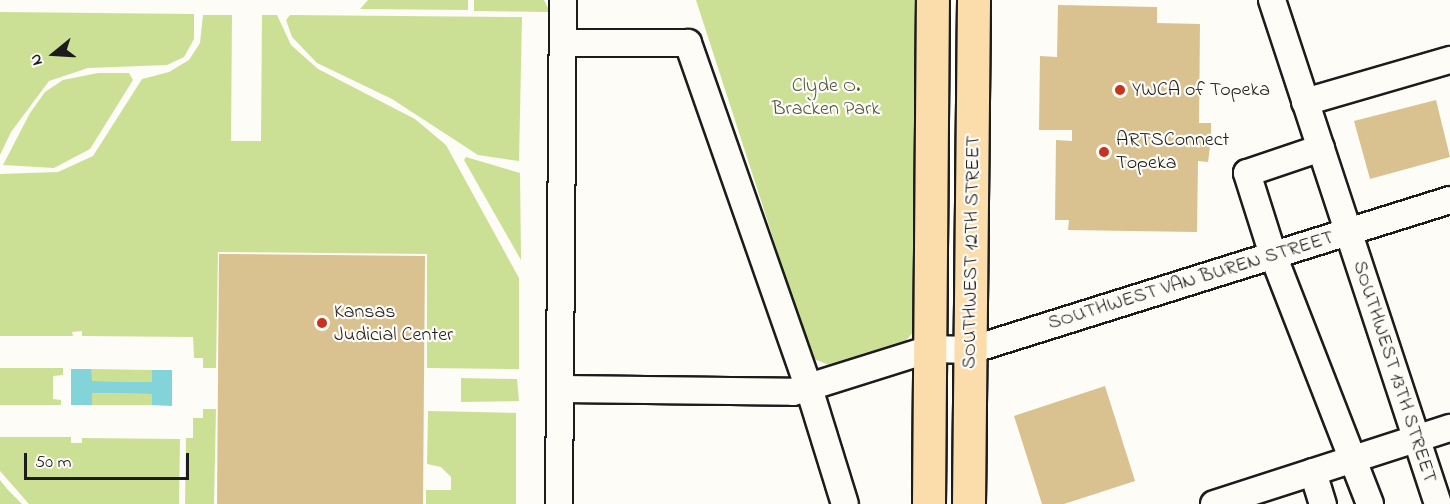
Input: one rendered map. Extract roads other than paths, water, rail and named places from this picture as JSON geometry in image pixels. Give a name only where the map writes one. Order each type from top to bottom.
[{"type":"main road","name":"SOUTHWEST 12TH STREET","points":[[929,504],[933,0]]},
{"type":"main road","name":"SOUTHWEST 12TH STREET","points":[[969,504],[974,0]]},
{"type":"street","points":[[559,504],[563,0]]},
{"type":"street","name":"SOUTHWEST 13TH STREET","points":[[1272,0],[1438,504]]},
{"type":"street","points":[[563,43],[688,43],[809,388],[845,504]]},
{"type":"street","points":[[1305,102],[1450,60]]},
{"type":"street","points":[[1321,148],[1247,173],[1273,255],[1355,459],[1370,504]]},
{"type":"street","name":"SOUTHWEST VAN BUREN STREET","points":[[561,389],[793,392],[930,349],[971,350],[1450,200]]},
{"type":"street","points":[[1214,504],[1450,428]]},
{"type":"street","points":[[1312,472],[1323,504]]},
{"type":"water","points":[[71,369],[91,369],[92,381],[152,382],[152,370],[172,370],[172,406],[152,405],[152,394],[92,393],[92,405],[71,405]]},
{"type":"place","name":"YWCA of Topeka","points":[[1120,90]]},
{"type":"place","name":"ARTSConnect Topeka","points":[[1104,152]]},
{"type":"place","name":"Kansas Judicial Center","points":[[322,323]]},
{"type":"park label","name":"Clyde O. Bracken Park","points":[[826,98]]}]
